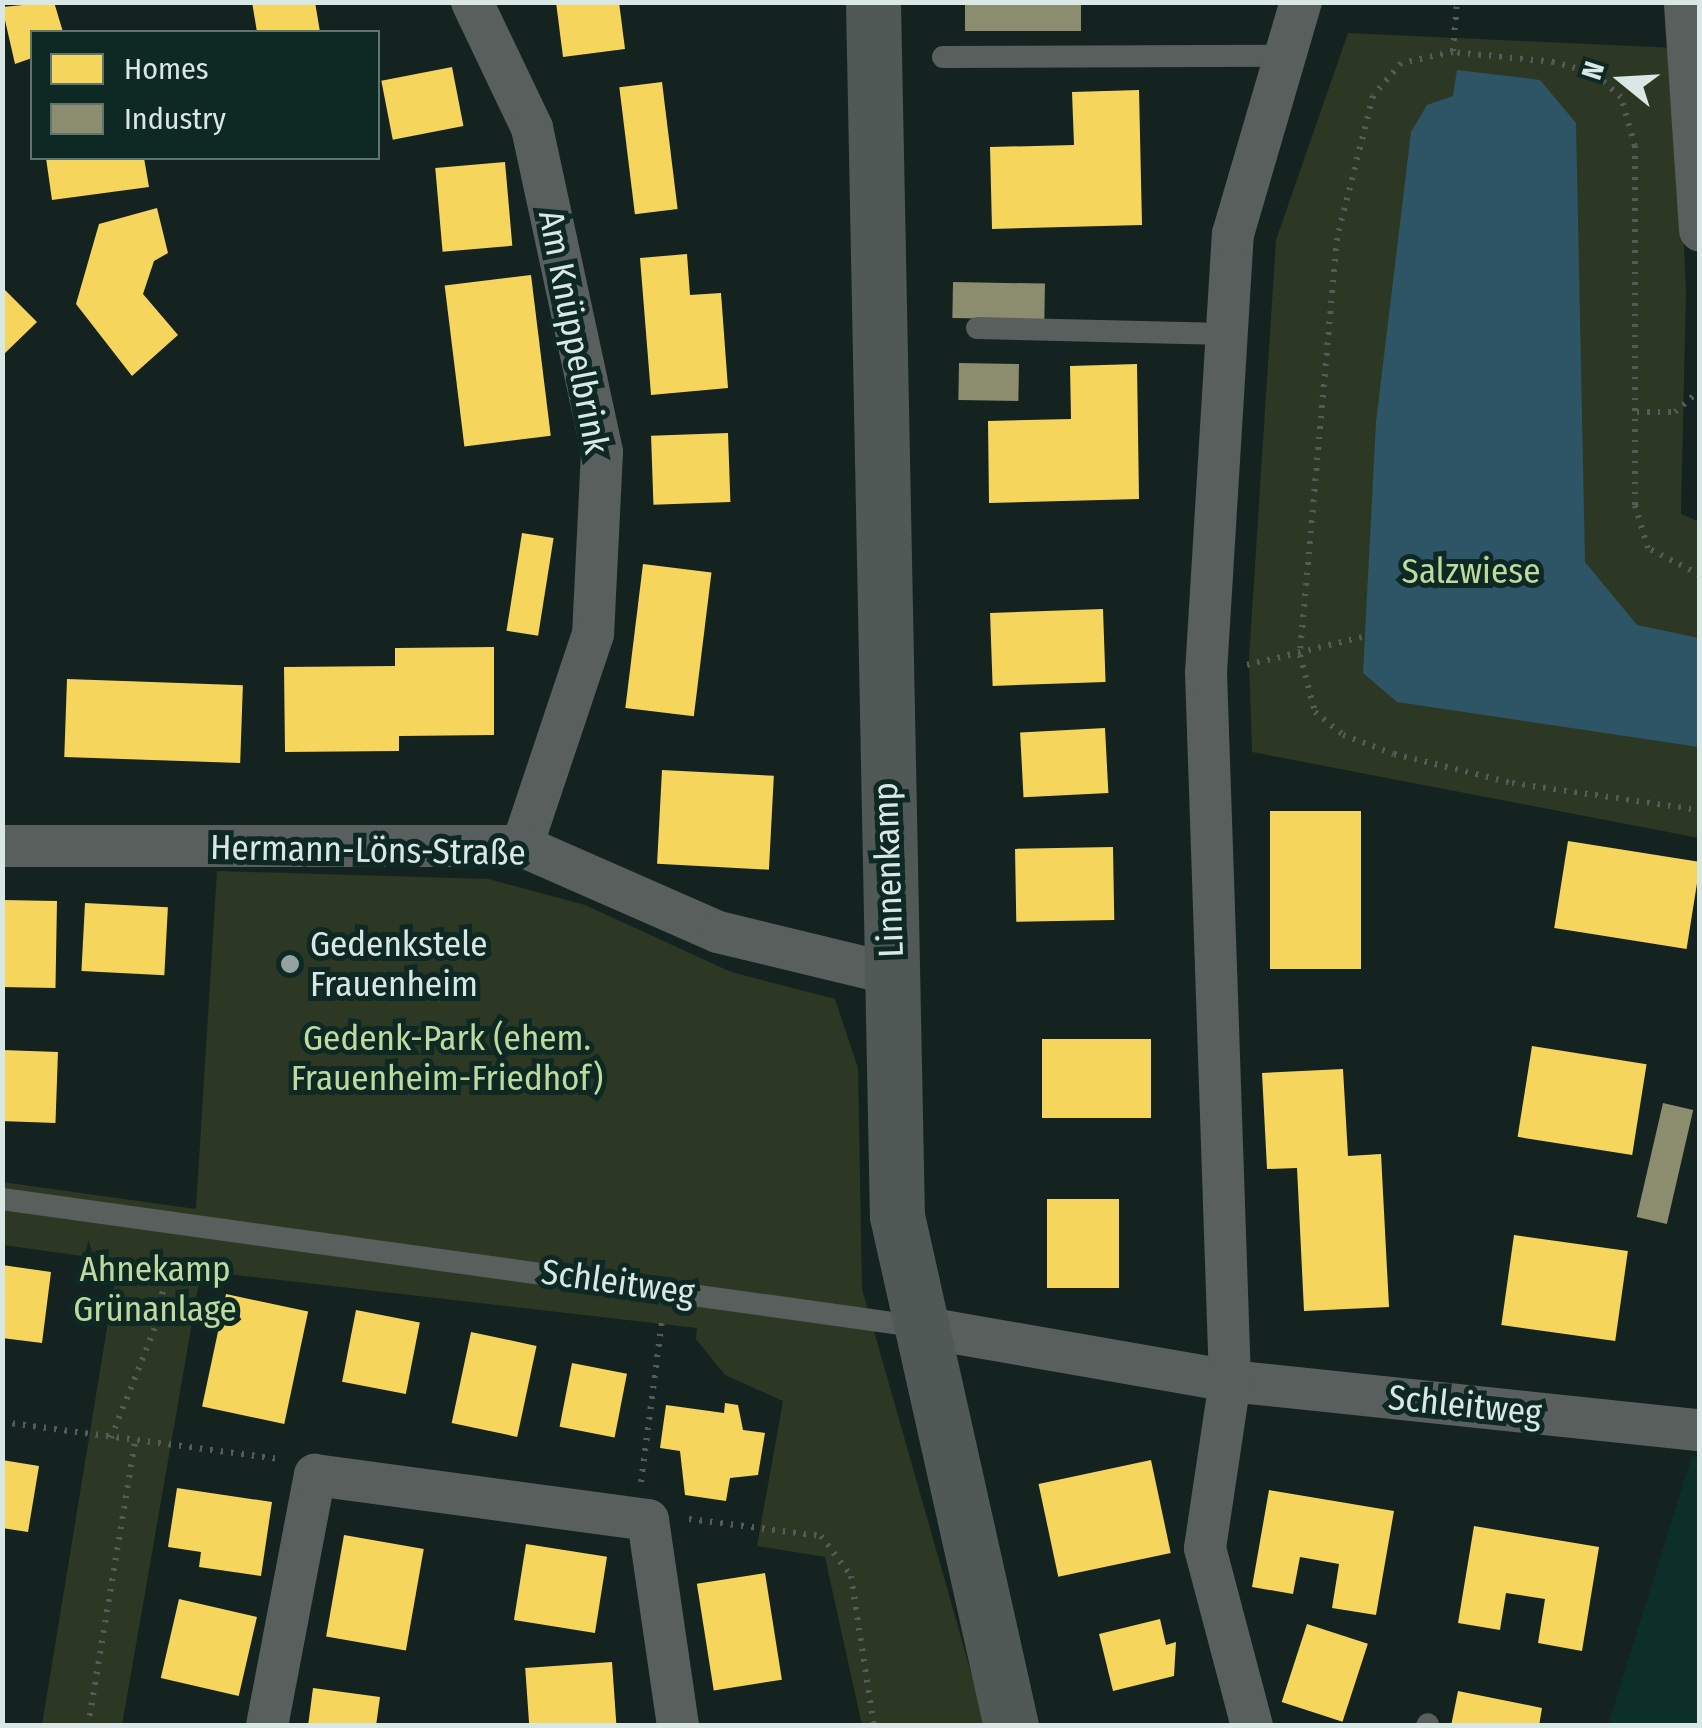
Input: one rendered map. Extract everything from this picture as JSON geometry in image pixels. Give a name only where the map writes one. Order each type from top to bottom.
[{"type":"main road","name":"Linnenkamp","points":[[873,2],[896,1216],[915,1326],[1010,1726]]},
{"type":"street","name":"Am Knüppelbrink","points":[[472,2],[532,128],[602,452],[594,634],[522,846]]},
{"type":"street","points":[[1252,1726],[1205,1548],[1230,1381],[1206,673],[1233,234],[1300,2]]},
{"type":"street","points":[[1672,2],[1687,3],[1700,230]]},
{"type":"street","name":"Hermann-Löns-Straße","points":[[2,846],[522,846],[718,932],[891,974]]},
{"type":"street","name":"Schleitweg","points":[[915,1326],[1230,1381],[1697,1419]]},
{"type":"street","points":[[267,1726],[314,1475],[642,1519],[678,1726]]},
{"type":"lane","points":[[943,56],[1283,56]]},
{"type":"lane","points":[[977,328],[1226,334]]},
{"type":"lane","name":"Schleitweg","points":[[2,1200],[666,1288],[915,1326]]},
{"type":"path","points":[[1453,52],[1457,2]]},
{"type":"path","points":[[1700,574],[1648,548],[1636,504],[1634,146],[1621,97],[1595,74],[1554,62],[1453,52],[1401,63],[1373,96],[1337,238],[1300,655],[1314,712],[1342,735],[1512,783],[1700,810]]},
{"type":"path","points":[[1637,412],[1675,412],[1700,390]]},
{"type":"path","points":[[1206,673],[1300,655],[1362,637]]},
{"type":"path","points":[[111,1438],[156,1325],[178,1224]]},
{"type":"path","points":[[666,1288],[642,1519],[821,1536],[851,1576],[874,1726]]},
{"type":"path","points":[[2,1422],[296,1462],[314,1475]]},
{"type":"path","points":[[88,1726],[135,1440]]},
{"type":"shaded area","points":[[1692,1456],[1700,1457],[1699,1725],[1608,1725]]},
{"type":"green space","name":"Salzwiese","points":[[1348,33],[1675,48],[1686,291],[1681,514],[1700,522],[1699,838],[1252,752],[1249,659],[1276,240]]},
{"type":"green space","name":"Gedenk-Park (ehem. Frauenheim-Friedhof)","points":[[217,871],[488,879],[585,905],[731,972],[835,999],[858,1068],[862,1289],[986,1725],[862,1725],[825,1557],[757,1546],[783,1401],[725,1375],[696,1339],[697,1328],[201,1271],[122,1725],[42,1725],[118,1261],[3,1245],[2,1182],[196,1209]]},
{"type":"water","points":[[1457,70],[1540,80],[1576,123],[1585,562],[1637,625],[1699,638],[1699,747],[1397,702],[1363,673],[1376,422],[1411,132],[1427,105],[1453,96]]},
{"type":"building: Homes","points":[[54,2],[62,30],[30,30],[30,59],[15,64],[2,7]]},
{"type":"building: Homes","points":[[252,2],[315,2],[320,30],[257,30]]},
{"type":"building: Homes","points":[[556,2],[619,2],[625,49],[563,57]]},
{"type":"building: Homes","points":[[452,67],[463,126],[393,140],[381,81]]},
{"type":"building: Homes","points":[[662,82],[678,209],[635,214],[619,87]]},
{"type":"building: Homes","points":[[1139,90],[1142,225],[992,229],[990,147],[1074,145],[1072,92]]},
{"type":"building: Homes","points":[[46,160],[144,160],[149,187],[52,200]]},
{"type":"building: Homes","points":[[505,162],[512,246],[443,252],[435,168]]},
{"type":"building: Homes","points":[[157,208],[168,253],[154,261],[143,294],[178,335],[132,376],[76,304],[99,224]]},
{"type":"building: Homes","points":[[687,254],[690,295],[721,293],[728,388],[651,395],[640,258]]},
{"type":"building: Homes","points":[[531,275],[551,436],[464,446],[445,286]]},
{"type":"building: Homes","points":[[2,287],[37,322],[2,356]]},
{"type":"building: Homes","points":[[1137,364],[1139,499],[989,503],[988,421],[1071,419],[1070,366]]},
{"type":"building: Homes","points":[[728,433],[730,502],[653,505],[651,436]]},
{"type":"building: Homes","points":[[522,533],[554,538],[538,636],[507,631]]},
{"type":"building: Homes","points":[[643,564],[711,572],[694,716],[625,708]]},
{"type":"building: Homes","points":[[1103,609],[1106,682],[993,686],[990,613]]},
{"type":"building: Homes","points":[[494,647],[494,735],[399,736],[399,751],[285,752],[284,667],[395,666],[395,648]]},
{"type":"building: Homes","points":[[67,679],[243,685],[240,763],[64,757]]},
{"type":"building: Homes","points":[[1105,728],[1108,793],[1024,797],[1020,732]]},
{"type":"building: Homes","points":[[662,770],[774,776],[769,870],[657,864]]},
{"type":"building: Homes","points":[[1270,811],[1361,811],[1361,969],[1270,969]]},
{"type":"building: Homes","points":[[1568,841],[1700,862],[1687,949],[1554,928]]},
{"type":"building: Homes","points":[[1113,847],[1114,920],[1016,922],[1015,849]]},
{"type":"building: Homes","points":[[2,900],[57,901],[55,988],[2,987]]},
{"type":"building: Homes","points":[[85,903],[168,907],[164,975],[81,971]]},
{"type":"building: Homes","points":[[1042,1039],[1151,1039],[1151,1118],[1042,1118]]},
{"type":"building: Homes","points":[[1532,1046],[1647,1064],[1632,1155],[1518,1137]]},
{"type":"building: Homes","points":[[2,1050],[58,1052],[55,1123],[2,1121]]},
{"type":"building: Homes","points":[[1343,1069],[1348,1156],[1381,1154],[1389,1307],[1304,1311],[1297,1168],[1267,1169],[1262,1073]]},
{"type":"building: Homes","points":[[1047,1199],[1119,1199],[1119,1288],[1047,1288]]},
{"type":"building: Homes","points":[[1514,1235],[1628,1251],[1615,1341],[1501,1325]]},
{"type":"building: Homes","points":[[2,1265],[51,1272],[42,1343],[2,1338]]},
{"type":"building: Homes","points":[[226,1294],[308,1311],[284,1424],[202,1406]]},
{"type":"building: Homes","points":[[356,1310],[420,1322],[406,1394],[342,1382]]},
{"type":"building: Homes","points":[[471,1332],[537,1346],[517,1437],[452,1423]]},
{"type":"building: Homes","points":[[572,1363],[627,1374],[615,1437],[560,1427]]},
{"type":"building: Homes","points":[[725,1403],[738,1405],[743,1430],[765,1433],[758,1475],[730,1478],[726,1501],[685,1495],[680,1451],[660,1448],[666,1405],[724,1413]]},
{"type":"building: Homes","points":[[2,1460],[39,1466],[28,1532],[2,1528]]},
{"type":"building: Homes","points":[[1151,1460],[1171,1553],[1058,1577],[1039,1484]]},
{"type":"building: Homes","points":[[177,1488],[272,1502],[261,1576],[199,1567],[201,1552],[168,1547]]},
{"type":"building: Homes","points":[[1269,1490],[1394,1511],[1376,1615],[1332,1608],[1339,1564],[1300,1557],[1293,1594],[1252,1587]]},
{"type":"building: Homes","points":[[1474,1526],[1599,1547],[1582,1651],[1538,1643],[1545,1599],[1506,1593],[1500,1630],[1458,1623]]},
{"type":"building: Homes","points":[[344,1535],[424,1549],[406,1651],[326,1636]]},
{"type":"building: Homes","points":[[526,1544],[607,1557],[595,1633],[514,1620]]},
{"type":"building: Homes","points":[[765,1573],[782,1680],[714,1690],[697,1584]]},
{"type":"building: Homes","points":[[179,1599],[257,1617],[239,1696],[161,1678]]},
{"type":"building: Homes","points":[[1160,1619],[1166,1645],[1176,1642],[1174,1676],[1113,1691],[1099,1634]]},
{"type":"building: Homes","points":[[1307,1624],[1368,1644],[1343,1722],[1282,1702]]},
{"type":"building: Homes","points":[[612,1662],[616,1726],[529,1726],[525,1668]]},
{"type":"building: Homes","points":[[313,1688],[380,1697],[376,1726],[308,1726]]},
{"type":"building: Homes","points":[[1458,1691],[1542,1708],[1539,1726],[1451,1726]]},
{"type":"building: Industry","points":[[965,2],[1081,2],[1081,31],[965,31]]},
{"type":"building: Industry","points":[[953,282],[1045,284],[1044,320],[952,318]]},
{"type":"building: Industry","points":[[959,363],[1019,364],[1018,401],[958,400]]},
{"type":"building: Industry","points":[[1663,1103],[1693,1110],[1667,1224],[1637,1217]]},
{"type":"place","name":"Gedenkstele Frauenheim","points":[[290,964]]},
{"type":"park label","name":"Ahnekamp Grünanlage","points":[[155,1289]]}]
